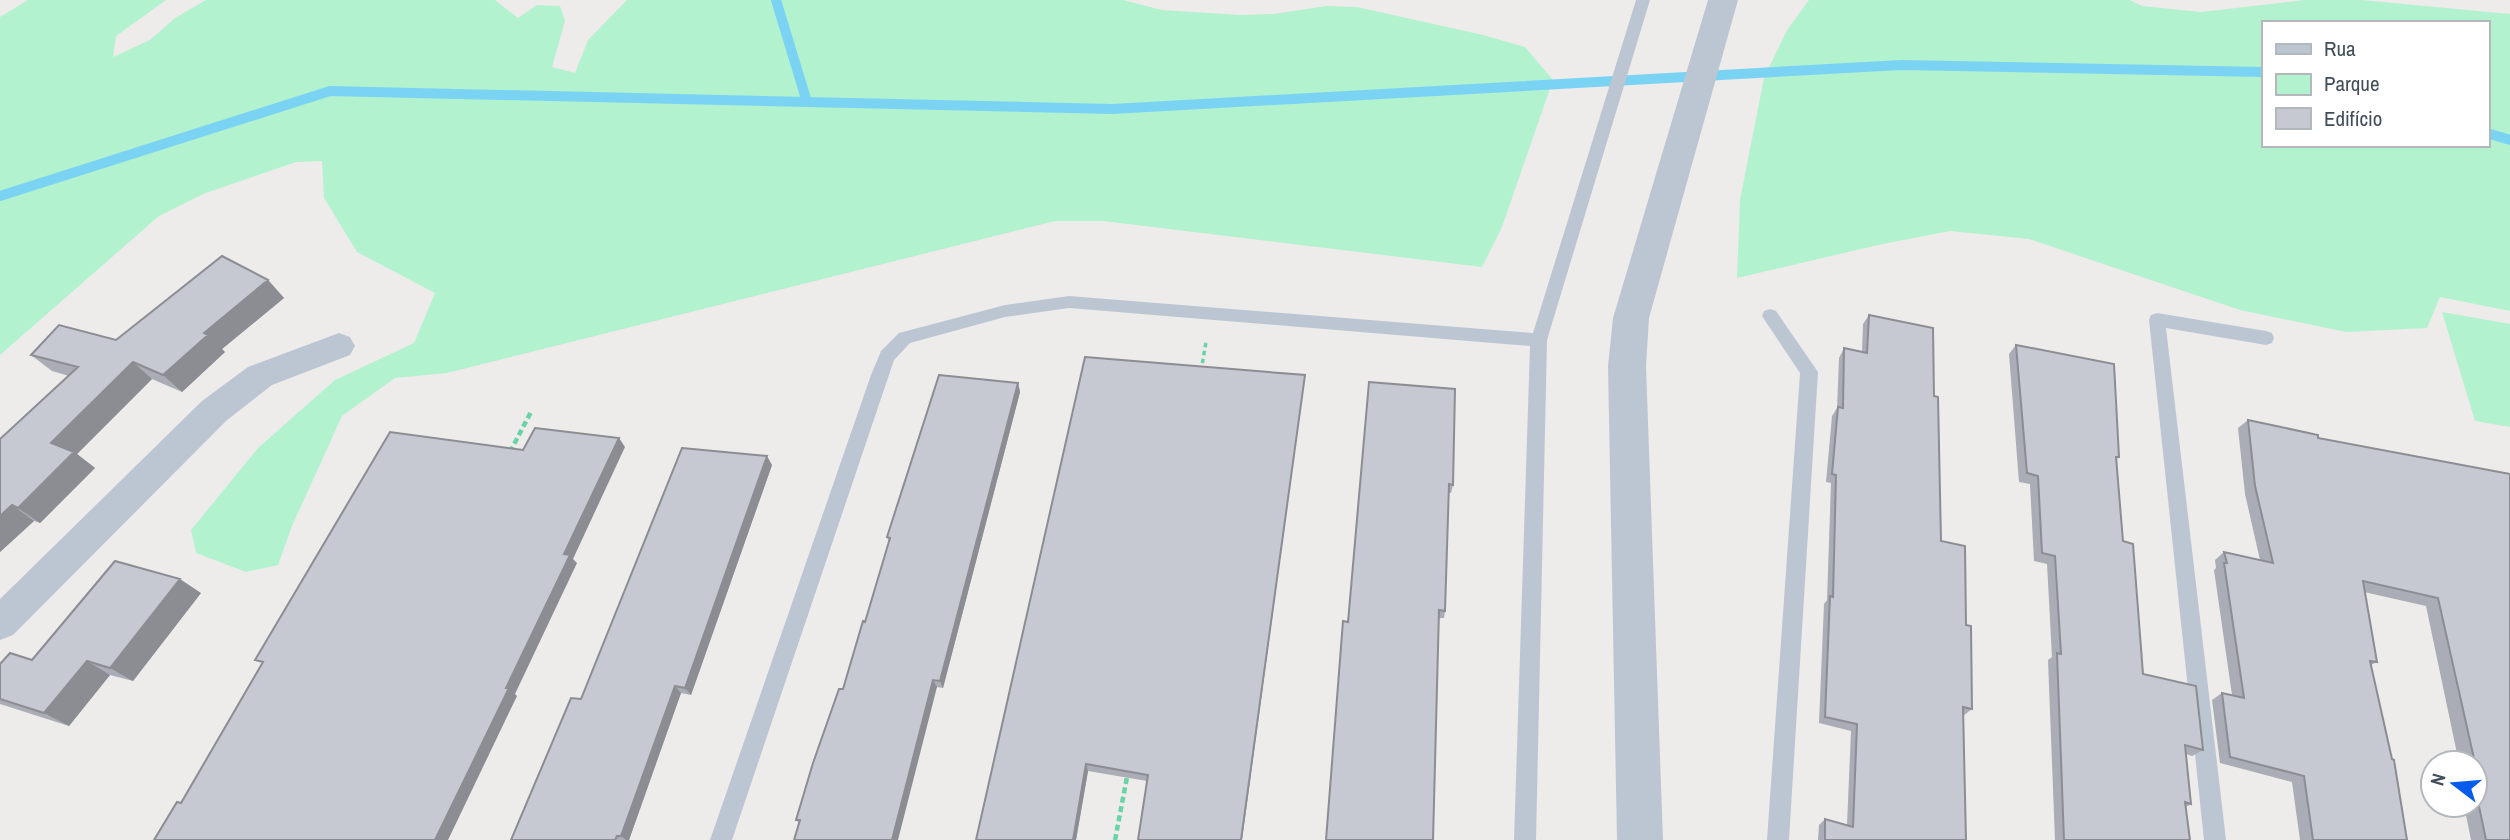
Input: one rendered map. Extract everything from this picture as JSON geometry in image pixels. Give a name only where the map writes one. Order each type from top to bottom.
[{"type":"street","points":[[1640,840],[1627,366],[1631,318],[1723,0]]},
{"type":"street","points":[[0,623],[214,411],[260,376],[339,346]]},
{"type":"lane","points":[[1525,840],[1539,340],[1643,0]]},
{"type":"lane","points":[[720,840],[887,356],[905,338],[1041,303],[1069,302],[1539,340]]},
{"type":"lane","points":[[1770,316],[1809,372],[1778,840]]},
{"type":"lane","points":[[2215,840],[2157,320],[2266,338]]},
{"type":"path","points":[[1199,381],[1212,313]]},
{"type":"path","points":[[507,459],[532,410]]},
{"type":"path","points":[[1115,840],[1130,759]]},
{"type":"green space","points":[[28,0],[166,0],[116,36],[113,57],[150,40],[175,18],[206,0],[495,0],[518,18],[537,5],[560,6],[565,21],[552,67],[575,73],[588,40],[627,0],[1123,0],[1162,10],[1240,15],[1274,14],[1326,6],[1357,7],[1525,47],[1553,80],[1502,227],[1482,267],[1103,221],[1055,221],[447,373],[395,378],[342,416],[292,526],[278,565],[246,572],[196,553],[191,530],[258,448],[335,380],[414,343],[435,293],[357,252],[324,198],[322,161],[296,162],[203,194],[159,216],[0,355],[0,17]]},
{"type":"green space","points":[[1809,0],[2130,0],[2142,6],[2201,12],[2305,0],[2361,0],[2510,14],[2510,311],[2440,297],[2427,328],[2346,332],[2240,310],[2029,239],[1950,231],[1737,278],[1740,200],[1764,78],[1787,30]]},
{"type":"green space","points":[[2442,312],[2510,324],[2510,427],[2475,421]]},
{"type":"building","points":[[222,256],[268,280],[204,333],[208,335],[163,375],[133,362],[51,443],[74,452],[18,508],[12,505],[0,516],[0,439],[78,367],[31,355],[59,325],[116,340]]},
{"type":"building","points":[[1869,315],[1933,328],[1934,396],[1938,397],[1941,541],[1965,546],[1966,625],[1971,626],[1972,709],[1963,707],[1966,840],[1825,840],[1825,819],[1853,827],[1857,724],[1825,717],[1830,596],[1833,597],[1836,475],[1832,474],[1838,407],[1843,408],[1844,348],[1867,353]]},
{"type":"building","points":[[2016,345],[2114,364],[2119,457],[2116,457],[2123,541],[2133,544],[2143,674],[2196,686],[2203,750],[2185,745],[2191,804],[2185,802],[2190,840],[2064,840],[2057,653],[2061,654],[2055,556],[2042,553],[2038,476],[2027,473]]},
{"type":"building","points":[[1085,357],[1305,375],[1241,840],[1138,840],[1148,775],[1086,764],[1073,840],[976,840]]},
{"type":"building","points":[[939,375],[1018,383],[940,681],[933,680],[892,840],[794,840],[800,820],[796,820],[813,763],[839,689],[843,689],[863,621],[865,622],[890,538],[887,537]]},
{"type":"building","points":[[1369,382],[1455,389],[1453,485],[1449,484],[1445,611],[1439,610],[1433,840],[1326,840],[1343,621],[1348,622]]},
{"type":"building","points":[[2248,420],[2318,435],[2318,438],[2510,474],[2510,840],[2486,840],[2482,819],[2489,819],[2489,749],[2472,749],[2438,598],[2363,581],[2377,662],[2370,661],[2394,760],[2407,840],[2313,840],[2304,776],[2230,757],[2222,693],[2244,698],[2224,552],[2273,563],[2255,486]]},
{"type":"building","points":[[535,428],[619,438],[564,554],[570,555],[435,840],[154,840],[177,802],[181,803],[263,662],[255,660],[390,432],[523,450]]},
{"type":"building","points":[[682,448],[767,456],[685,688],[675,686],[621,836],[617,836],[615,840],[511,840],[571,698],[581,699]]},
{"type":"building","points":[[115,561],[180,579],[110,668],[87,661],[44,713],[0,699],[0,664],[10,653],[32,660]]},
{"type":"waterway","points":[[776,0],[807,102]]},
{"type":"waterway","points":[[807,102],[1112,109],[1901,65],[2262,72]]},
{"type":"waterway","points":[[0,196],[330,91],[807,102]]},
{"type":"waterway","points":[[2489,134],[2510,140]]}]
